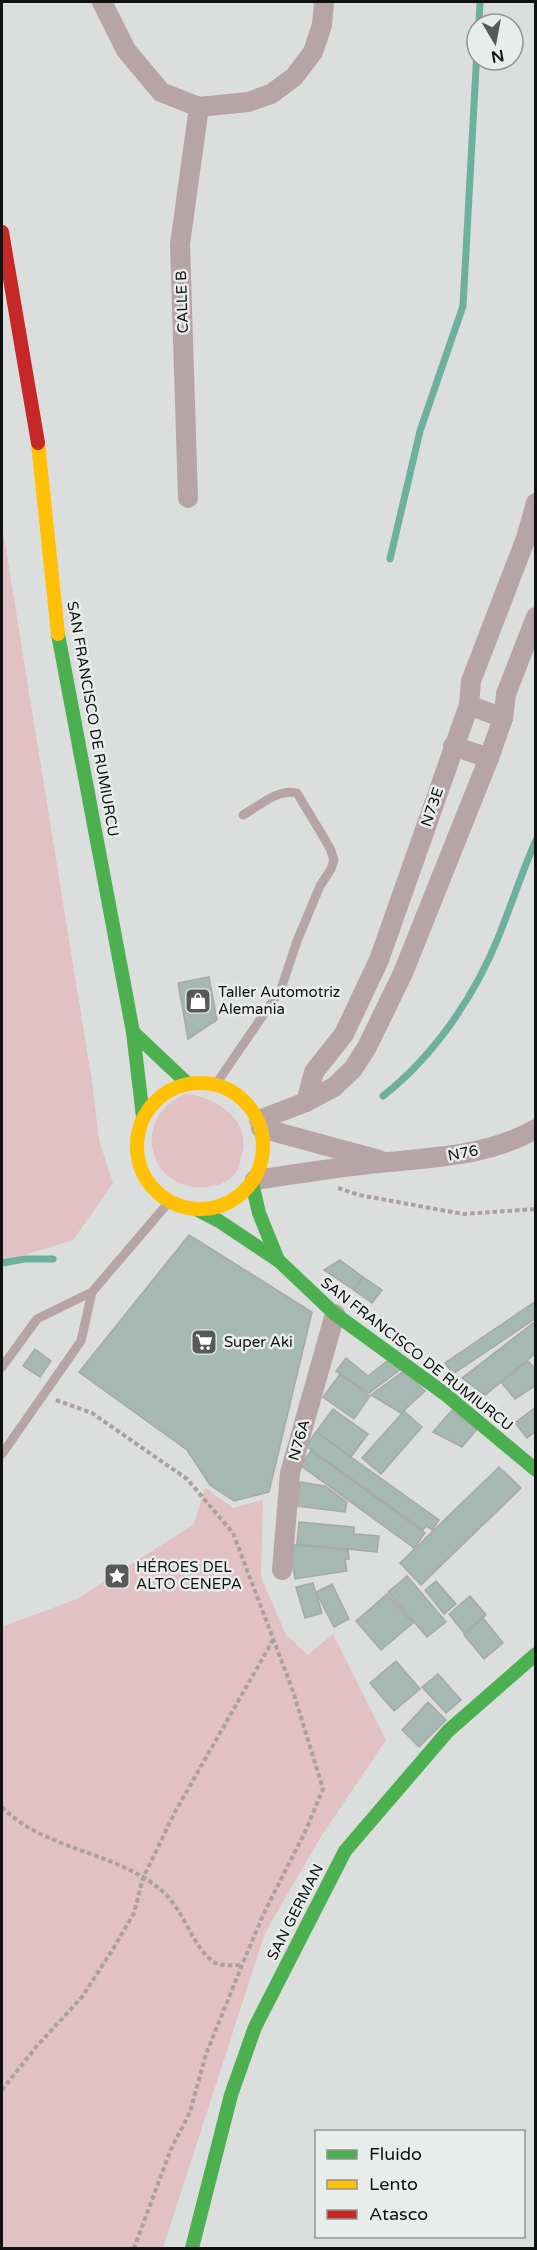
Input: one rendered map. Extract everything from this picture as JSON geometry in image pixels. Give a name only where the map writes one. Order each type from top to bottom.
[{"type":"main road","name":"SAN FRANCISCO DE RUMIURCU","points":[[2,232],[41,461],[57,628],[133,1032],[143,1117]]},
{"type":"main road","points":[[133,1032],[188,1084]]},
{"type":"main road","points":[[188,1084],[216,1084],[242,1098],[260,1124],[264,1154],[253,1181],[237,1198],[219,1207],[198,1210],[183,1208],[169,1202],[153,1190],[142,1173],[136,1154],[137,1135],[143,1117],[162,1095],[188,1084]]},
{"type":"main road","name":"SAN FRANCISCO DE RUMIURCU","points":[[253,1181],[256,1207],[262,1227],[279,1261]]},
{"type":"main road","name":"SAN FRANCISCO DE RUMIURCU","points":[[198,1210],[219,1221],[279,1261],[335,1314],[445,1394],[536,1470]]},
{"type":"main road","name":"SAN GERMAN","points":[[192,2248],[231,2095],[255,2027],[345,1851],[448,1731],[536,1654]]},
{"type":"street","points":[[102,2],[126,50],[161,92],[199,107],[248,102],[271,94],[294,77],[313,52],[322,25],[324,2]]},
{"type":"street","name":"CALLE B","points":[[188,498],[180,244],[199,107]]},
{"type":"street","name":"N73E","points":[[306,1102],[314,1072],[344,1034],[379,960],[469,705],[471,681],[526,538],[536,503]]},
{"type":"street","points":[[260,1124],[334,1087],[353,1069],[367,1047],[403,973],[489,758],[503,718],[506,694],[536,617]]},
{"type":"street","points":[[469,705],[503,718]]},
{"type":"street","points":[[453,746],[489,758]]},
{"type":"street","points":[[379,960],[403,973]]},
{"type":"street","name":"N76","points":[[260,1124],[387,1162]]},
{"type":"street","name":"N76","points":[[253,1181],[387,1162],[442,1158],[480,1151],[519,1138],[536,1128]]},
{"type":"street","name":"N76A","points":[[282,1570],[290,1473],[335,1314]]},
{"type":"lane","points":[[216,1084],[281,988],[297,941],[320,886],[332,869],[334,860],[330,848],[297,793],[289,791],[276,796],[243,815]]},
{"type":"lane","points":[[2,1367],[38,1318],[92,1292],[169,1202]]},
{"type":"lane","points":[[2,1454],[81,1341],[92,1292]]},
{"type":"path","points":[[311,1172],[326,1184],[359,1195],[463,1214],[536,1209]]},
{"type":"path","points":[[42,1395],[92,1413],[187,1479],[233,1533],[293,1691],[322,1789],[306,1830],[263,1915],[242,1965],[206,2054],[190,2112],[171,2149],[134,2248]]},
{"type":"path","points":[[2,2090],[36,2047],[82,1997],[134,1913],[143,1878],[175,1812],[273,1640]]},
{"type":"path","points":[[2,1807],[12,1818],[41,1834],[143,1878],[160,1889],[176,1905],[197,1942],[211,1960],[221,1965],[242,1965]]},
{"type":"shaded area","points":[[2,525],[92,1082],[99,1140],[113,1183],[73,1240],[2,1262]]},
{"type":"shaded area","points":[[186,1094],[210,1100],[220,1106],[230,1113],[242,1132],[244,1144],[235,1174],[229,1180],[214,1186],[186,1185],[170,1178],[159,1165],[153,1150],[152,1134],[157,1118],[168,1104]]},
{"type":"shaded area","points":[[205,1488],[233,1508],[263,1500],[261,1577],[286,1635],[308,1655],[333,1634],[386,1740],[320,1838],[265,1933],[163,2248],[2,2248],[2,1627],[77,1599],[194,1524]]},
{"type":"building","name":"Taller Automotriz Alemania","points":[[209,977],[217,1020],[188,1039],[178,983]]},
{"type":"building","name":"Super Aki","points":[[189,1235],[312,1312],[269,1492],[234,1501],[210,1485],[187,1450],[79,1372]]},
{"type":"building","points":[[340,1260],[363,1277],[354,1290],[324,1270]]},
{"type":"building","points":[[363,1277],[382,1290],[372,1303],[354,1290]]},
{"type":"building","points":[[536,1301],[536,1318],[453,1374],[445,1363]]},
{"type":"building","points":[[536,1321],[536,1353],[485,1395],[462,1378]]},
{"type":"building","points":[[35,1349],[51,1361],[40,1377],[23,1366]]},
{"type":"building","points":[[346,1358],[368,1376],[391,1358],[401,1369],[369,1393],[336,1371]]},
{"type":"building","points":[[528,1361],[536,1370],[536,1385],[515,1399],[501,1382]]},
{"type":"building","points":[[404,1371],[425,1391],[401,1413],[371,1395]]},
{"type":"building","points":[[340,1374],[370,1396],[354,1419],[323,1397]]},
{"type":"building","points":[[536,1407],[536,1431],[527,1438],[515,1423]]},
{"type":"building","points":[[333,1409],[368,1434],[351,1457],[316,1432]]},
{"type":"building","points":[[452,1410],[477,1429],[462,1447],[433,1432]]},
{"type":"building","points":[[404,1411],[422,1427],[381,1474],[362,1458]]},
{"type":"building","points":[[316,1432],[439,1520],[432,1530],[426,1526],[423,1530],[306,1446]]},
{"type":"building","points":[[311,1451],[425,1533],[414,1548],[300,1465]]},
{"type":"building","points":[[499,1467],[521,1488],[421,1585],[400,1563]]},
{"type":"building","points":[[300,1482],[325,1486],[347,1502],[345,1512],[297,1506]]},
{"type":"building","points":[[299,1522],[354,1527],[354,1534],[379,1536],[377,1552],[297,1544]]},
{"type":"building","points":[[289,1546],[348,1550],[349,1559],[345,1560],[347,1571],[295,1579]]},
{"type":"building","points":[[407,1576],[446,1622],[427,1637],[388,1592]]},
{"type":"building","points":[[436,1581],[456,1604],[444,1614],[425,1590]]},
{"type":"building","points":[[313,1583],[322,1613],[305,1618],[296,1587]]},
{"type":"building","points":[[332,1584],[349,1619],[334,1627],[316,1592]]},
{"type":"building","points":[[387,1594],[413,1623],[381,1650],[356,1621]]},
{"type":"building","points":[[470,1596],[486,1615],[464,1633],[449,1614]]},
{"type":"building","points":[[483,1618],[503,1643],[484,1659],[464,1635]]},
{"type":"building","points":[[396,1661],[420,1689],[394,1711],[370,1683]]},
{"type":"building","points":[[438,1674],[461,1700],[446,1713],[422,1687]]},
{"type":"building","points":[[428,1702],[446,1720],[419,1747],[402,1730]]},
{"type":"waterway","points":[[480,2],[480,12]]},
{"type":"waterway","points":[[390,559],[420,431],[463,306],[476,72]]},
{"type":"waterway","points":[[383,1096],[419,1063],[465,1003],[498,938],[536,840]]},
{"type":"waterway","points":[[2,1263],[25,1259],[53,1259]]},
{"type":"traffic: fast","points":[[58,634],[133,1032],[143,1117]]},
{"type":"traffic: fast","points":[[133,1032],[188,1084]]},
{"type":"traffic: fast","points":[[252,1183],[259,1213],[278,1260]]},
{"type":"traffic: fast","points":[[198,1210],[219,1221],[279,1261],[335,1314],[445,1394],[536,1470]]},
{"type":"traffic: fast","points":[[192,2248],[231,2095],[255,2027],[345,1851],[448,1731],[536,1654]]},
{"type":"traffic: slow","points":[[38,443],[58,634]]},
{"type":"traffic: slow","points":[[200,1083],[224,1088],[245,1101],[258,1122],[263,1146],[258,1170],[245,1191],[224,1204],[200,1209],[176,1204],[155,1191],[142,1170],[137,1146],[142,1122],[155,1101],[176,1088],[200,1083]]},
{"type":"traffic: jam","points":[[2,232],[38,443]]},
{"type":"place","name":"Taller Automotriz Alemania","points":[[198,1001]]},
{"type":"place","name":"Super Aki","points":[[204,1342]]},
{"type":"place","name":"HÉROES DEL ALTO CENEPA","points":[[117,1576]]}]
